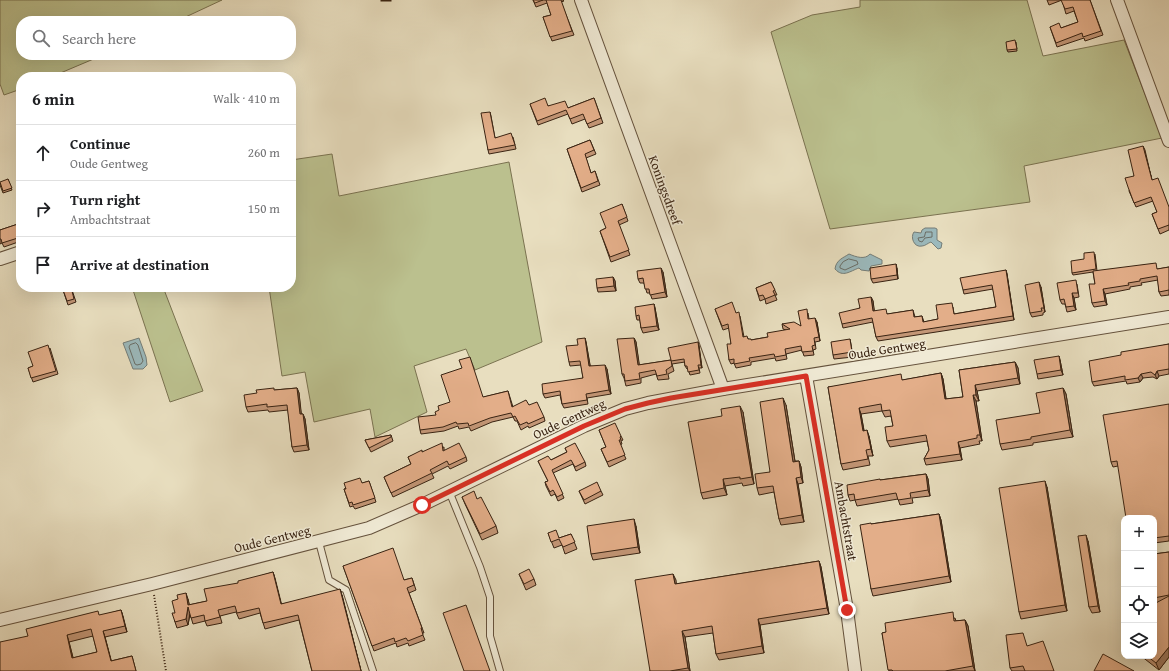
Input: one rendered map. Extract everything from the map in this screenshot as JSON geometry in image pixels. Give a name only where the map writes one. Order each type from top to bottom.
[{"type":"street","name":"Koningsdreef","points":[[581,0],[723,389]]},
{"type":"street","points":[[1117,0],[1169,141]]},
{"type":"street","points":[[0,259],[16,254]]},
{"type":"street","name":"Oude Gentweg","points":[[0,620],[152,584],[369,528],[405,513],[584,426],[625,409],[648,403],[723,389],[1169,317]]},
{"type":"street","name":"Ambachtstraat","points":[[806,376],[847,610],[855,671]]},
{"type":"lane","points":[[449,491],[480,567],[490,597],[490,636],[500,671]]},
{"type":"lane","points":[[319,542],[329,580],[346,590],[373,671]]},
{"type":"path","points":[[152,584],[166,671]]},
{"type":"green space","points":[[0,0],[222,0],[188,16],[16,16],[16,60],[91,60],[63,72],[16,72],[16,91],[4,95],[0,84]]},
{"type":"green space","points":[[860,0],[1027,0],[1043,56],[1124,40],[1162,138],[1024,166],[1030,202],[830,229],[771,32],[812,15],[860,7]]},
{"type":"green space","points":[[332,154],[339,196],[509,162],[542,342],[475,370],[466,349],[414,366],[427,412],[375,437],[370,409],[314,422],[305,372],[282,376],[270,292],[296,292],[296,159]]},
{"type":"green space","points":[[134,292],[165,292],[203,391],[170,402]]},
{"type":"water","points":[[925,228],[937,229],[937,240],[942,243],[941,248],[938,249],[931,242],[924,246],[915,244],[912,237],[914,232],[921,233]]},
{"type":"water","points":[[849,254],[857,257],[866,257],[870,254],[882,260],[882,264],[871,266],[869,271],[861,270],[859,268],[847,273],[838,272],[835,269],[837,263]]},
{"type":"water","points":[[139,338],[146,357],[147,365],[143,369],[133,369],[123,343]]},
{"type":"building","points":[[533,0],[543,0],[535,3]]},
{"type":"building","points":[[546,0],[561,0],[572,31],[550,37],[543,17],[551,15]]},
{"type":"building","points":[[1061,0],[1090,0],[1101,31],[1083,37],[1082,33],[1056,43],[1050,27],[1059,23],[1061,28],[1078,22],[1073,7],[1065,9]]},
{"type":"building","points":[[1015,40],[1017,49],[1007,50],[1006,42]]},
{"type":"building","points":[[545,98],[548,106],[565,101],[568,108],[594,98],[601,118],[587,124],[583,114],[570,119],[566,110],[537,121],[530,104]]},
{"type":"building","points":[[490,112],[495,138],[511,133],[515,145],[488,150],[481,113]]},
{"type":"building","points":[[590,140],[594,150],[585,154],[591,173],[595,171],[598,181],[581,188],[567,149]]},
{"type":"building","points":[[1143,146],[1152,180],[1158,178],[1169,207],[1169,225],[1158,229],[1152,214],[1157,212],[1151,197],[1134,203],[1125,178],[1134,176],[1128,150]]},
{"type":"building","points":[[8,179],[12,188],[3,191],[0,182]]},
{"type":"building","points":[[622,204],[627,217],[618,221],[629,250],[610,257],[600,231],[606,228],[600,213]]},
{"type":"building","points":[[16,225],[16,239],[2,243],[0,239],[0,230]]},
{"type":"building","points":[[1094,252],[1096,269],[1072,273],[1071,261],[1084,259],[1084,253]]},
{"type":"building","points":[[1156,263],[1157,269],[1169,267],[1169,290],[1159,292],[1157,276],[1140,279],[1140,281],[1128,283],[1129,285],[1103,289],[1105,301],[1092,303],[1089,284],[1095,284],[1093,271]]},
{"type":"building","points":[[896,264],[897,275],[871,279],[870,268]]},
{"type":"building","points":[[661,268],[665,292],[650,295],[649,289],[645,289],[643,278],[638,279],[637,271]]},
{"type":"building","points":[[1006,270],[1013,316],[876,337],[872,318],[842,324],[839,313],[860,308],[858,299],[871,297],[873,311],[886,309],[887,314],[913,310],[914,317],[922,316],[923,322],[938,319],[936,305],[952,303],[954,314],[996,307],[992,285],[963,290],[960,278]]},
{"type":"building","points":[[613,277],[614,286],[597,288],[596,279]]},
{"type":"building","points":[[1076,280],[1078,293],[1072,293],[1074,306],[1066,307],[1064,299],[1060,300],[1057,283]]},
{"type":"building","points":[[771,282],[775,290],[773,291],[775,295],[765,299],[763,295],[759,296],[756,288]]},
{"type":"building","points":[[1039,282],[1044,308],[1041,308],[1042,311],[1030,313],[1025,285]]},
{"type":"building","points":[[64,292],[72,292],[74,299],[67,301]]},
{"type":"building","points":[[732,302],[736,313],[739,312],[743,337],[747,336],[748,339],[751,340],[768,337],[767,333],[790,329],[782,324],[794,322],[801,326],[798,311],[807,309],[808,319],[815,318],[819,337],[814,338],[815,345],[812,346],[813,351],[802,352],[801,346],[785,349],[786,355],[775,357],[774,354],[749,358],[750,361],[734,364],[734,359],[729,360],[727,344],[731,344],[728,324],[722,326],[715,309]]},
{"type":"building","points":[[654,304],[657,326],[641,328],[639,315],[636,316],[635,307]]},
{"type":"building","points":[[585,338],[589,366],[605,365],[609,390],[586,394],[587,400],[562,404],[560,391],[543,394],[542,384],[583,378],[580,361],[569,362],[566,346],[578,345],[577,339]]},
{"type":"building","points":[[634,338],[638,365],[671,360],[672,366],[666,370],[667,374],[657,376],[655,370],[639,373],[640,379],[625,381],[624,374],[622,374],[617,339]]},
{"type":"building","points":[[850,339],[852,352],[833,355],[831,342]]},
{"type":"building","points":[[698,342],[701,365],[698,365],[699,370],[688,372],[684,359],[671,361],[668,348]]},
{"type":"building","points":[[1169,344],[1169,369],[1157,371],[1155,375],[1151,372],[1141,374],[1138,378],[1125,380],[1125,376],[1092,382],[1089,361],[1121,355],[1121,352]]},
{"type":"building","points":[[48,345],[56,371],[31,378],[28,368],[33,366],[28,352]]},
{"type":"building","points":[[1059,356],[1061,370],[1037,374],[1034,360]]},
{"type":"building","points":[[470,357],[483,397],[508,391],[512,407],[526,400],[529,405],[537,402],[544,417],[528,424],[527,422],[520,425],[515,416],[513,417],[511,413],[490,418],[469,426],[468,423],[457,424],[456,422],[443,427],[420,430],[418,417],[436,415],[435,412],[439,410],[438,406],[450,402],[441,375],[462,368],[459,360]]},
{"type":"building","points":[[1015,362],[1018,378],[975,385],[976,395],[973,395],[980,435],[977,435],[977,438],[958,442],[960,454],[924,459],[929,450],[926,435],[887,441],[885,427],[893,426],[890,410],[882,411],[881,404],[859,408],[863,431],[867,430],[871,449],[866,450],[868,459],[841,464],[828,387],[901,374],[902,380],[941,373],[945,399],[963,397],[959,370]]},
{"type":"building","points":[[274,388],[274,390],[297,388],[300,414],[303,414],[307,445],[292,447],[287,405],[267,407],[267,404],[246,407],[244,395],[257,393],[256,390]]},
{"type":"building","points":[[1063,388],[1070,430],[1000,444],[996,420],[1040,413],[1036,393]]},
{"type":"building","points":[[783,398],[793,462],[799,461],[801,477],[796,478],[802,515],[779,519],[773,486],[757,488],[755,474],[770,472],[760,402]]},
{"type":"building","points":[[1169,404],[1169,536],[1157,538],[1157,515],[1126,515],[1117,461],[1111,462],[1103,415]]},
{"type":"building","points":[[740,406],[752,477],[723,479],[724,488],[701,493],[688,422],[722,416],[721,409]]},
{"type":"building","points":[[615,423],[621,436],[621,440],[619,440],[625,455],[607,462],[601,449],[606,447],[599,430]]},
{"type":"building","points":[[391,435],[391,437],[369,448],[365,440]]},
{"type":"building","points":[[442,443],[443,451],[459,443],[466,457],[449,465],[447,461],[430,470],[432,473],[391,493],[384,477],[411,464],[408,457]]},
{"type":"building","points":[[575,443],[585,462],[575,467],[571,460],[552,470],[563,494],[557,497],[553,490],[550,492],[545,482],[548,481],[538,461],[548,456],[551,460],[567,452],[565,448]]},
{"type":"building","points":[[926,474],[928,490],[910,493],[911,498],[898,500],[896,493],[855,500],[854,494],[848,495],[847,485],[880,479]]},
{"type":"building","points":[[360,478],[362,483],[369,481],[375,498],[353,505],[352,502],[349,503],[344,489],[346,489],[344,483]]},
{"type":"building","points":[[1045,481],[1065,605],[1019,612],[999,488]]},
{"type":"building","points":[[597,482],[601,491],[584,500],[579,491]]},
{"type":"building","points":[[474,491],[477,499],[481,497],[496,526],[480,534],[462,497]]},
{"type":"building","points":[[939,514],[949,576],[871,589],[860,525]]},
{"type":"building","points":[[634,519],[638,547],[591,554],[587,526]]},
{"type":"building","points":[[556,530],[559,538],[571,534],[575,542],[563,547],[559,539],[551,542],[548,533]]},
{"type":"building","points":[[1086,535],[1098,606],[1089,607],[1078,536]]},
{"type":"building","points":[[393,548],[404,580],[412,578],[414,585],[407,588],[422,628],[423,635],[408,641],[406,638],[395,642],[394,638],[372,646],[343,566]]},
{"type":"building","points":[[1169,552],[1169,595],[1157,597],[1157,587],[1157,554]]},
{"type":"building","points":[[819,561],[827,608],[758,619],[762,646],[716,654],[712,626],[682,631],[688,668],[670,671],[650,671],[635,580],[673,574],[675,584]]},
{"type":"building","points":[[529,569],[534,579],[524,584],[519,574]]},
{"type":"building","points":[[273,572],[281,604],[340,589],[361,671],[312,671],[298,615],[263,623],[259,608],[237,613],[235,606],[218,610],[220,617],[205,621],[204,615],[191,618],[188,607],[186,619],[175,622],[172,613],[175,613],[172,601],[178,599],[177,595],[186,593],[188,605],[207,601],[204,589],[238,583],[238,581]]},
{"type":"building","points":[[1169,596],[1169,647],[1156,663],[1151,659],[1157,659],[1157,602]]},
{"type":"building","points":[[466,605],[490,671],[464,671],[443,613]]},
{"type":"building","points":[[121,610],[125,626],[103,631],[111,661],[132,656],[136,671],[0,671],[0,642],[28,636],[26,629],[98,611],[99,615]],"holes":[[[91,629],[97,652],[72,658],[67,635]]]},
{"type":"building","points":[[953,612],[954,621],[965,620],[973,666],[945,671],[888,670],[882,633],[886,632],[885,623]]},
{"type":"building","points":[[1023,633],[1027,646],[1043,641],[1054,671],[1025,671],[1023,666],[1010,668],[1006,635]]},
{"type":"building","points":[[1103,654],[1134,671],[1094,671]]},
{"type":"route","points":[[422,505],[584,426],[625,409],[671,398],[806,376],[847,610]]}]
